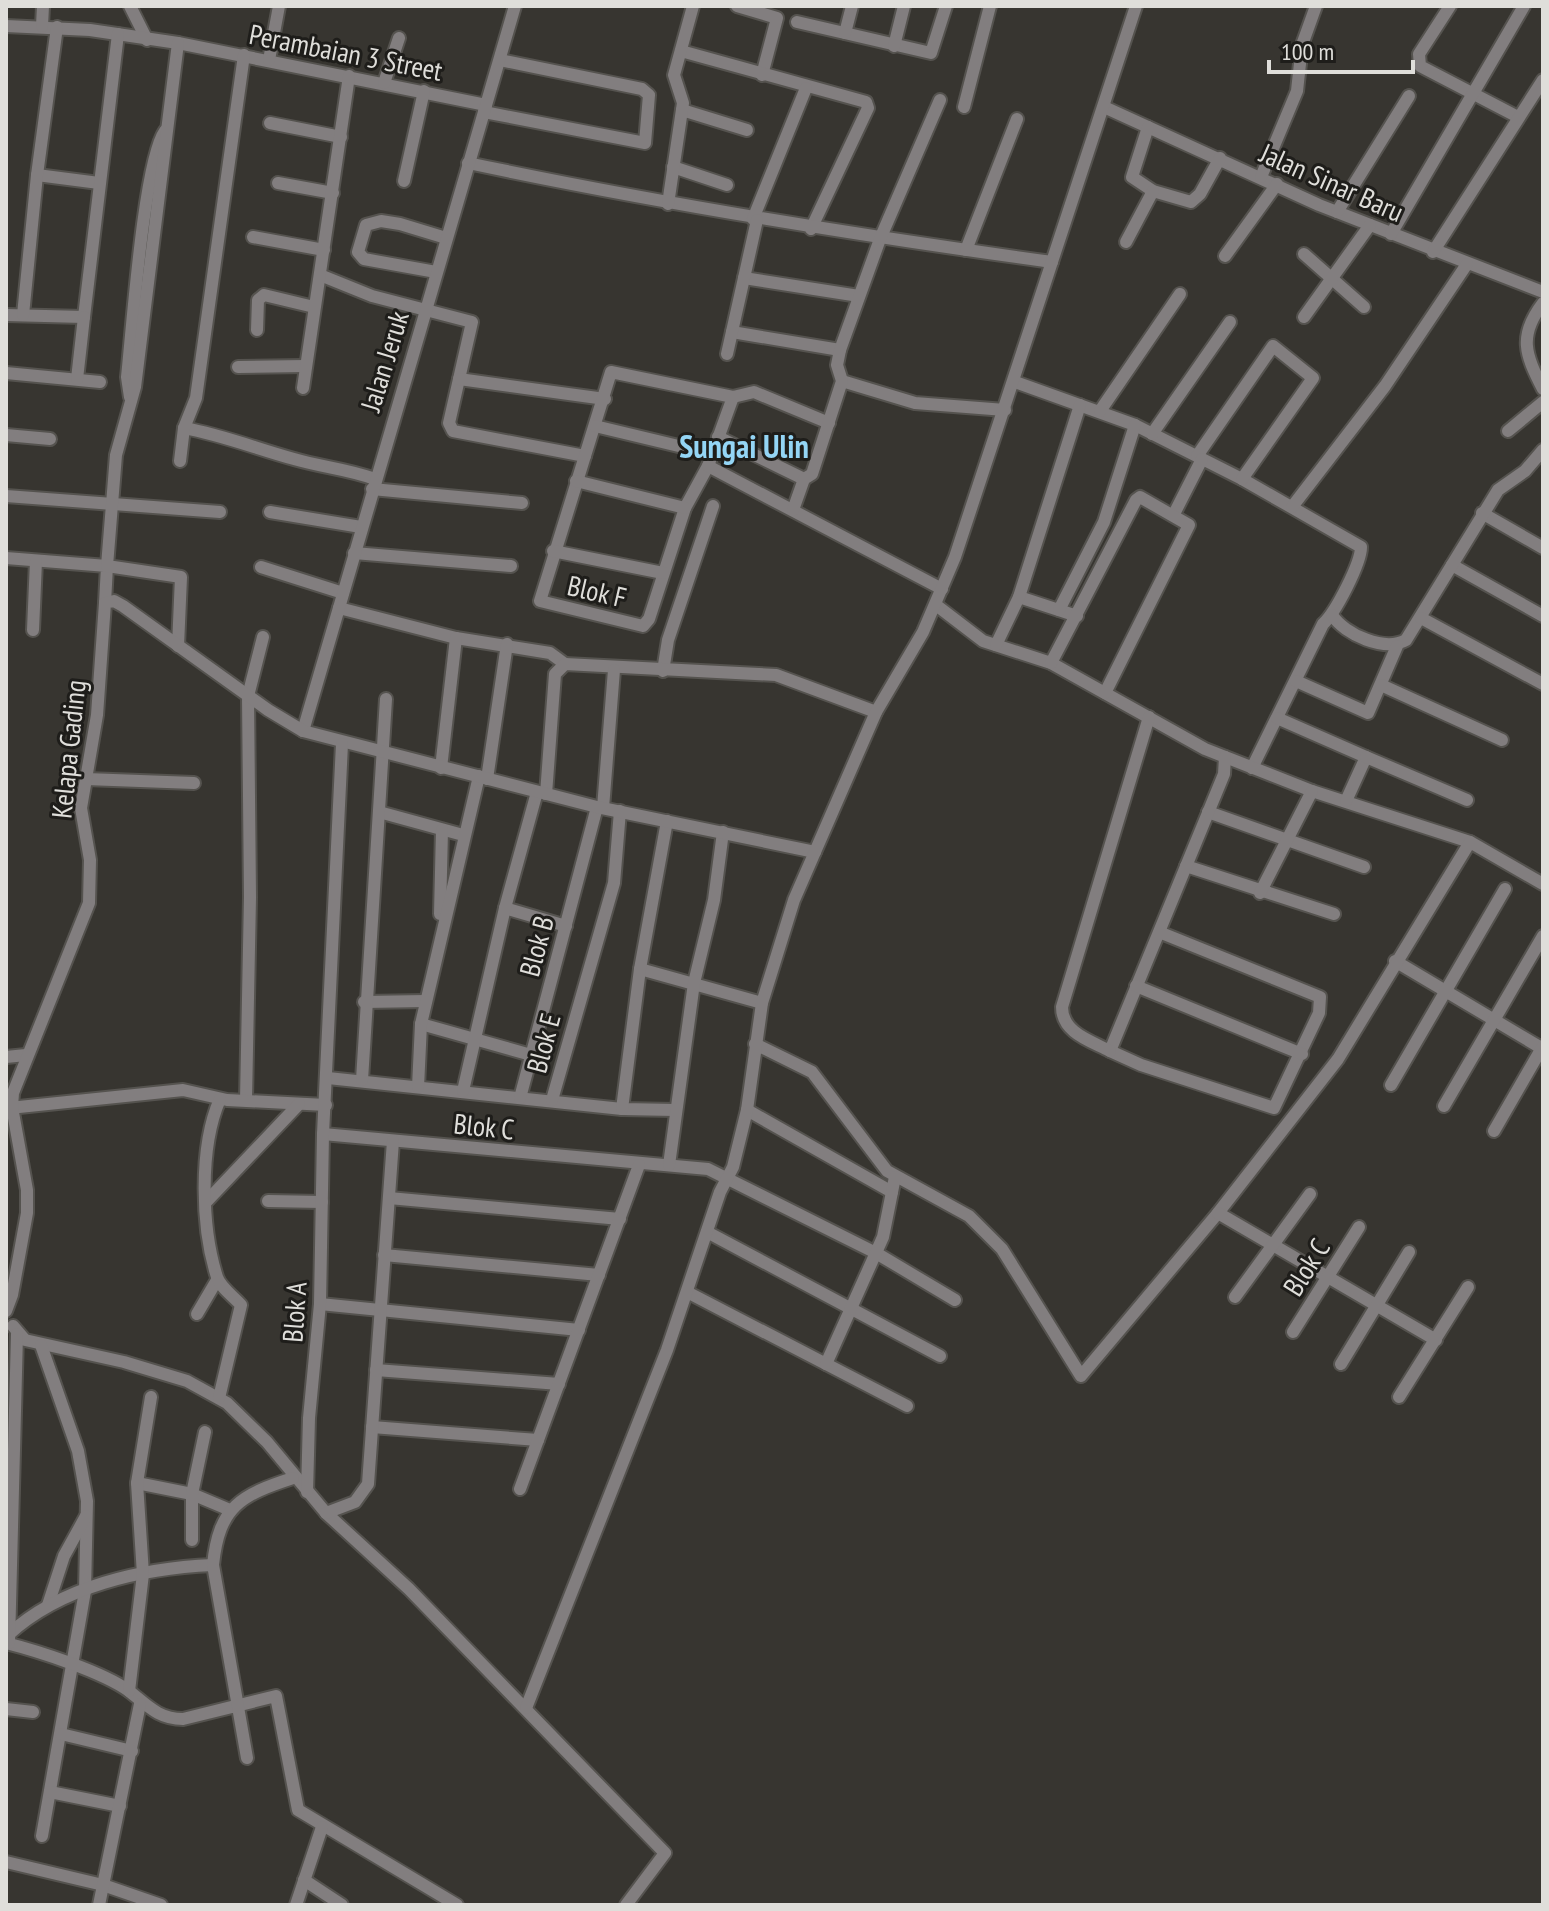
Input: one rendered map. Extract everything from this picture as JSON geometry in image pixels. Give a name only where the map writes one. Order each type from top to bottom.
[{"type":"street","points":[[42,26],[43,6]]},
{"type":"street","points":[[130,6],[147,40]]},
{"type":"street","points":[[269,60],[279,6]]},
{"type":"street","name":"Jalan Jeruk","points":[[303,731],[515,6]]},
{"type":"street","points":[[668,204],[682,110],[682,96],[674,75],[693,6]]},
{"type":"street","points":[[737,6],[777,18],[762,75]]},
{"type":"street","points":[[845,33],[852,6]]},
{"type":"street","points":[[894,46],[904,6]]},
{"type":"street","points":[[797,22],[931,53],[946,6]]},
{"type":"street","points":[[964,107],[990,6]]},
{"type":"street","points":[[526,1708],[687,1292],[727,1177],[747,1110],[762,1003],[794,900],[876,712],[936,605],[1015,382],[1136,6]]},
{"type":"street","points":[[1261,177],[1297,91],[1302,45],[1316,6]]},
{"type":"street","points":[[1450,6],[1417,60],[1420,66],[1474,91],[1518,117]]},
{"type":"street","points":[[1391,234],[1524,6]]},
{"type":"street","name":"Perambaian 3 Street","points":[[6,26],[57,27],[118,34],[244,55],[424,91],[485,109],[645,143],[649,95],[642,89],[500,60]]},
{"type":"street","points":[[23,315],[37,175],[57,27]]},
{"type":"street","points":[[77,379],[118,34]]},
{"type":"street","points":[[384,83],[399,38]]},
{"type":"street","name":"Kelapa Gading","points":[[6,1311],[12,1295],[27,1213],[27,1190],[12,1107],[26,1055],[89,903],[90,860],[81,808],[97,715],[116,455],[137,378],[146,251],[166,146],[165,131],[178,43]]},
{"type":"street","points":[[681,51],[806,88],[863,99],[868,108],[811,229]]},
{"type":"street","points":[[180,461],[184,428],[196,398],[244,55]]},
{"type":"street","points":[[303,388],[349,76]]},
{"type":"street","points":[[1433,252],[1543,80]]},
{"type":"street","points":[[727,354],[755,219],[806,88]]},
{"type":"street","points":[[404,181],[424,91]]},
{"type":"street","points":[[1337,212],[1409,96]]},
{"type":"street","points":[[793,510],[804,479],[812,474],[842,381],[837,365],[840,350],[859,296],[940,100]]},
{"type":"street","name":"Jalan Sinar Baru","points":[[1104,107],[1337,212],[1433,252],[1543,292]]},
{"type":"street","points":[[682,110],[747,130]]},
{"type":"street","points":[[966,250],[1017,119]]},
{"type":"street","points":[[270,123],[341,137]]},
{"type":"street","points":[[1148,127],[1132,177],[1153,191],[1191,202],[1200,194],[1220,158]]},
{"type":"street","points":[[468,163],[668,204],[811,229],[1052,262]]},
{"type":"street","points":[[673,167],[727,185]]},
{"type":"street","points":[[37,175],[99,183]]},
{"type":"street","points":[[278,183],[333,193]]},
{"type":"street","points":[[1225,256],[1277,184]]},
{"type":"street","points":[[1126,242],[1153,191]]},
{"type":"street","points":[[436,272],[364,259],[358,252],[361,239],[366,225],[381,221],[446,238]]},
{"type":"street","points":[[1304,317],[1370,225]]},
{"type":"street","points":[[253,237],[324,250]]},
{"type":"street","points":[[1304,254],[1364,307]]},
{"type":"street","points":[[1292,507],[1385,386],[1467,264]]},
{"type":"street","points":[[320,275],[359,292],[472,322],[449,423],[453,431],[585,456]]},
{"type":"street","points":[[744,278],[859,296]]},
{"type":"street","points":[[1100,411],[1180,294]]},
{"type":"street","points":[[257,330],[258,300],[264,295],[314,307]]},
{"type":"street","points":[[1543,303],[1526,330],[1526,348],[1543,389]]},
{"type":"street","points":[[6,315],[84,317]]},
{"type":"street","points":[[1152,434],[1230,322]]},
{"type":"street","points":[[732,332],[840,350]]},
{"type":"street","points":[[1174,514],[1200,458],[1273,346],[1313,378],[1242,479]]},
{"type":"street","points":[[238,367],[305,366]]},
{"type":"street","points":[[733,397],[710,460],[685,508],[663,573],[553,551],[605,399],[611,372],[733,397],[754,392],[829,423]]},
{"type":"street","points":[[6,373],[100,382]]},
{"type":"street","points":[[459,379],[605,399]]},
{"type":"street","points":[[842,381],[915,403],[1005,410]]},
{"type":"street","points":[[1015,382],[1135,425],[1242,479],[1360,546],[1362,550],[1332,615],[1323,624],[1252,768]]},
{"type":"street","points":[[1508,431],[1543,402]]},
{"type":"street","points":[[996,645],[1019,597],[1080,405]]},
{"type":"street","points":[[1059,610],[1104,522],[1135,425]]},
{"type":"street","points":[[595,426],[710,460],[793,510],[942,589]]},
{"type":"street","points":[[184,428],[237,439],[290,458],[336,466],[373,484],[522,503]]},
{"type":"street","points":[[6,435],[50,439]]},
{"type":"street","points":[[718,437],[804,479]]},
{"type":"street","points":[[1296,681],[1368,713],[1397,646],[1406,640],[1421,618],[1482,513],[1498,490],[1525,471],[1543,450]]},
{"type":"street","points":[[576,481],[685,508]]},
{"type":"street","points":[[6,496],[220,512]]},
{"type":"street","points":[[1051,663],[1138,498],[1174,514],[1189,525],[1105,693]]},
{"type":"street","points":[[663,671],[668,640],[713,506]]},
{"type":"street","points":[[270,512],[361,527]]},
{"type":"street","points":[[1482,513],[1543,548]]},
{"type":"street","name":"Blok F","points":[[553,551],[540,594],[544,603],[643,626],[649,619],[663,573]]},
{"type":"street","points":[[354,553],[511,566]]},
{"type":"street","points":[[6,558],[107,566],[181,577],[178,646]]},
{"type":"street","points":[[33,630],[36,561]]},
{"type":"street","points":[[1452,565],[1543,616]]},
{"type":"street","points":[[261,567],[343,593]]},
{"type":"street","points":[[1019,597],[1077,616]]},
{"type":"street","points":[[105,603],[114,601],[123,606],[248,696],[303,731],[342,744],[600,807],[815,852]]},
{"type":"street","points":[[936,605],[983,641],[1051,663],[1225,757],[1312,791],[1470,842],[1543,884]]},
{"type":"street","points":[[339,608],[456,638],[550,653],[565,664],[614,670],[776,675],[876,712]]},
{"type":"street","points":[[1332,615],[1339,625],[1371,640],[1397,646]]},
{"type":"street","points":[[1421,618],[1543,684]]},
{"type":"street","points":[[246,1100],[250,897],[248,696],[263,637]]},
{"type":"street","points":[[441,768],[456,638]]},
{"type":"street","points":[[418,1087],[421,1024],[463,835],[483,778],[507,644]]},
{"type":"street","points":[[463,1091],[505,908],[542,793],[555,674],[565,664]]},
{"type":"street","name":"Blok B","points":[[520,1098],[600,807],[614,670]]},
{"type":"street","points":[[1381,685],[1502,740]]},
{"type":"street","points":[[362,1080],[364,1002],[376,894],[386,699]]},
{"type":"street","points":[[1149,717],[1062,1007],[1062,1016],[1069,1027],[1110,1051],[1269,1109],[1277,1105],[1319,1013],[1320,997],[1159,932]]},
{"type":"street","points":[[1277,718],[1467,800]]},
{"type":"street","name":"Blok A","points":[[307,1492],[309,1418],[320,1304],[323,1134],[342,744]]},
{"type":"street","points":[[1110,1051],[1224,774],[1225,757]]},
{"type":"street","points":[[1346,801],[1366,757]]},
{"type":"street","points":[[86,779],[194,783]]},
{"type":"street","points":[[1260,893],[1312,791]]},
{"type":"street","name":"Blok E","points":[[552,1100],[614,883],[620,811]]},
{"type":"street","points":[[379,812],[463,835]]},
{"type":"street","points":[[1208,812],[1364,867]]},
{"type":"street","points":[[622,1109],[640,969],[667,821]]},
{"type":"street","points":[[439,945],[442,830]]},
{"type":"street","points":[[669,1165],[694,983],[714,900],[723,832]]},
{"type":"street","points":[[755,1044],[821,1080],[866,1147],[895,1177],[969,1216],[1002,1249],[1081,1376],[1218,1213],[1338,1059],[1470,842]]},
{"type":"street","points":[[1186,866],[1260,893],[1334,914]]},
{"type":"street","points":[[1391,1085],[1505,889]]},
{"type":"street","points":[[505,908],[566,926]]},
{"type":"street","points":[[1444,1106],[1543,936]]},
{"type":"street","points":[[1395,961],[1542,1048],[1494,1131]]},
{"type":"street","points":[[640,969],[762,1003]]},
{"type":"street","points":[[1136,986],[1302,1054]]},
{"type":"street","points":[[364,1002],[426,1001]]},
{"type":"street","points":[[421,1024],[531,1055]]},
{"type":"street","points":[[6,1057],[26,1055]]},
{"type":"street","points":[[328,1078],[622,1109],[675,1110]]},
{"type":"street","points":[[19,1107],[183,1090],[220,1099],[326,1105]]},
{"type":"street","points":[[219,1398],[241,1305],[217,1280],[206,1202],[206,1143],[220,1099]]},
{"type":"street","points":[[206,1202],[299,1104]]},
{"type":"street","points":[[747,1110],[892,1192]]},
{"type":"street","name":"Blok C","points":[[323,1134],[639,1165]]},
{"type":"street","points":[[326,1513],[355,1502],[368,1484],[393,1141]]},
{"type":"street","points":[[520,1489],[639,1165],[708,1169],[727,1177],[876,1253],[955,1300]]},
{"type":"street","points":[[826,1364],[883,1237],[895,1177]]},
{"type":"street","points":[[1235,1297],[1310,1194]]},
{"type":"street","points":[[389,1198],[620,1219]]},
{"type":"street","points":[[268,1201],[322,1202]]},
{"type":"street","points":[[1218,1213],[1436,1340]]},
{"type":"street","name":"Blok C","points":[[1293,1332],[1359,1227]]},
{"type":"street","points":[[707,1232],[940,1356]]},
{"type":"street","points":[[1341,1364],[1409,1252]]},
{"type":"street","points":[[384,1255],[599,1275]]},
{"type":"street","points":[[197,1314],[217,1280]]},
{"type":"street","points":[[1399,1397],[1468,1287]]},
{"type":"street","points":[[687,1292],[907,1406]]},
{"type":"street","points":[[320,1304],[579,1330]]},
{"type":"street","points":[[8,1640],[15,1330],[41,1345],[124,1362],[187,1381],[219,1398],[267,1442],[293,1478],[326,1513],[409,1589],[665,1853],[626,1905]]},
{"type":"street","points":[[41,1345],[78,1451],[86,1515],[85,1591],[75,1666],[42,1836]]},
{"type":"street","points":[[376,1370],[559,1384]]},
{"type":"street","points":[[129,1691],[143,1574],[137,1483],[151,1397]]},
{"type":"street","points":[[372,1427],[538,1440]]},
{"type":"street","points":[[192,1540],[192,1494],[205,1432]]},
{"type":"street","points":[[247,1758],[213,1565],[217,1539],[230,1510],[245,1495],[293,1478]]},
{"type":"street","points":[[137,1483],[192,1494],[230,1510]]},
{"type":"street","points":[[48,1605],[64,1556],[86,1515]]},
{"type":"street","points":[[8,1640],[48,1605],[85,1591],[143,1574],[213,1565]]},
{"type":"street","points":[[8,1640],[129,1691],[140,1704],[175,1719],[276,1696],[298,1810],[457,1905]]},
{"type":"street","points":[[99,1905],[140,1704]]},
{"type":"street","points":[[6,1710],[33,1712]]},
{"type":"street","points":[[61,1734],[132,1751]]},
{"type":"street","points":[[50,1792],[120,1806]]},
{"type":"street","points":[[296,1905],[322,1827]]},
{"type":"street","points":[[6,1862],[103,1885],[161,1905]]},
{"type":"street","points":[[304,1880],[342,1905]]},
{"type":"district","name":"Sungai Ulin","points":[[744,446]]}]
